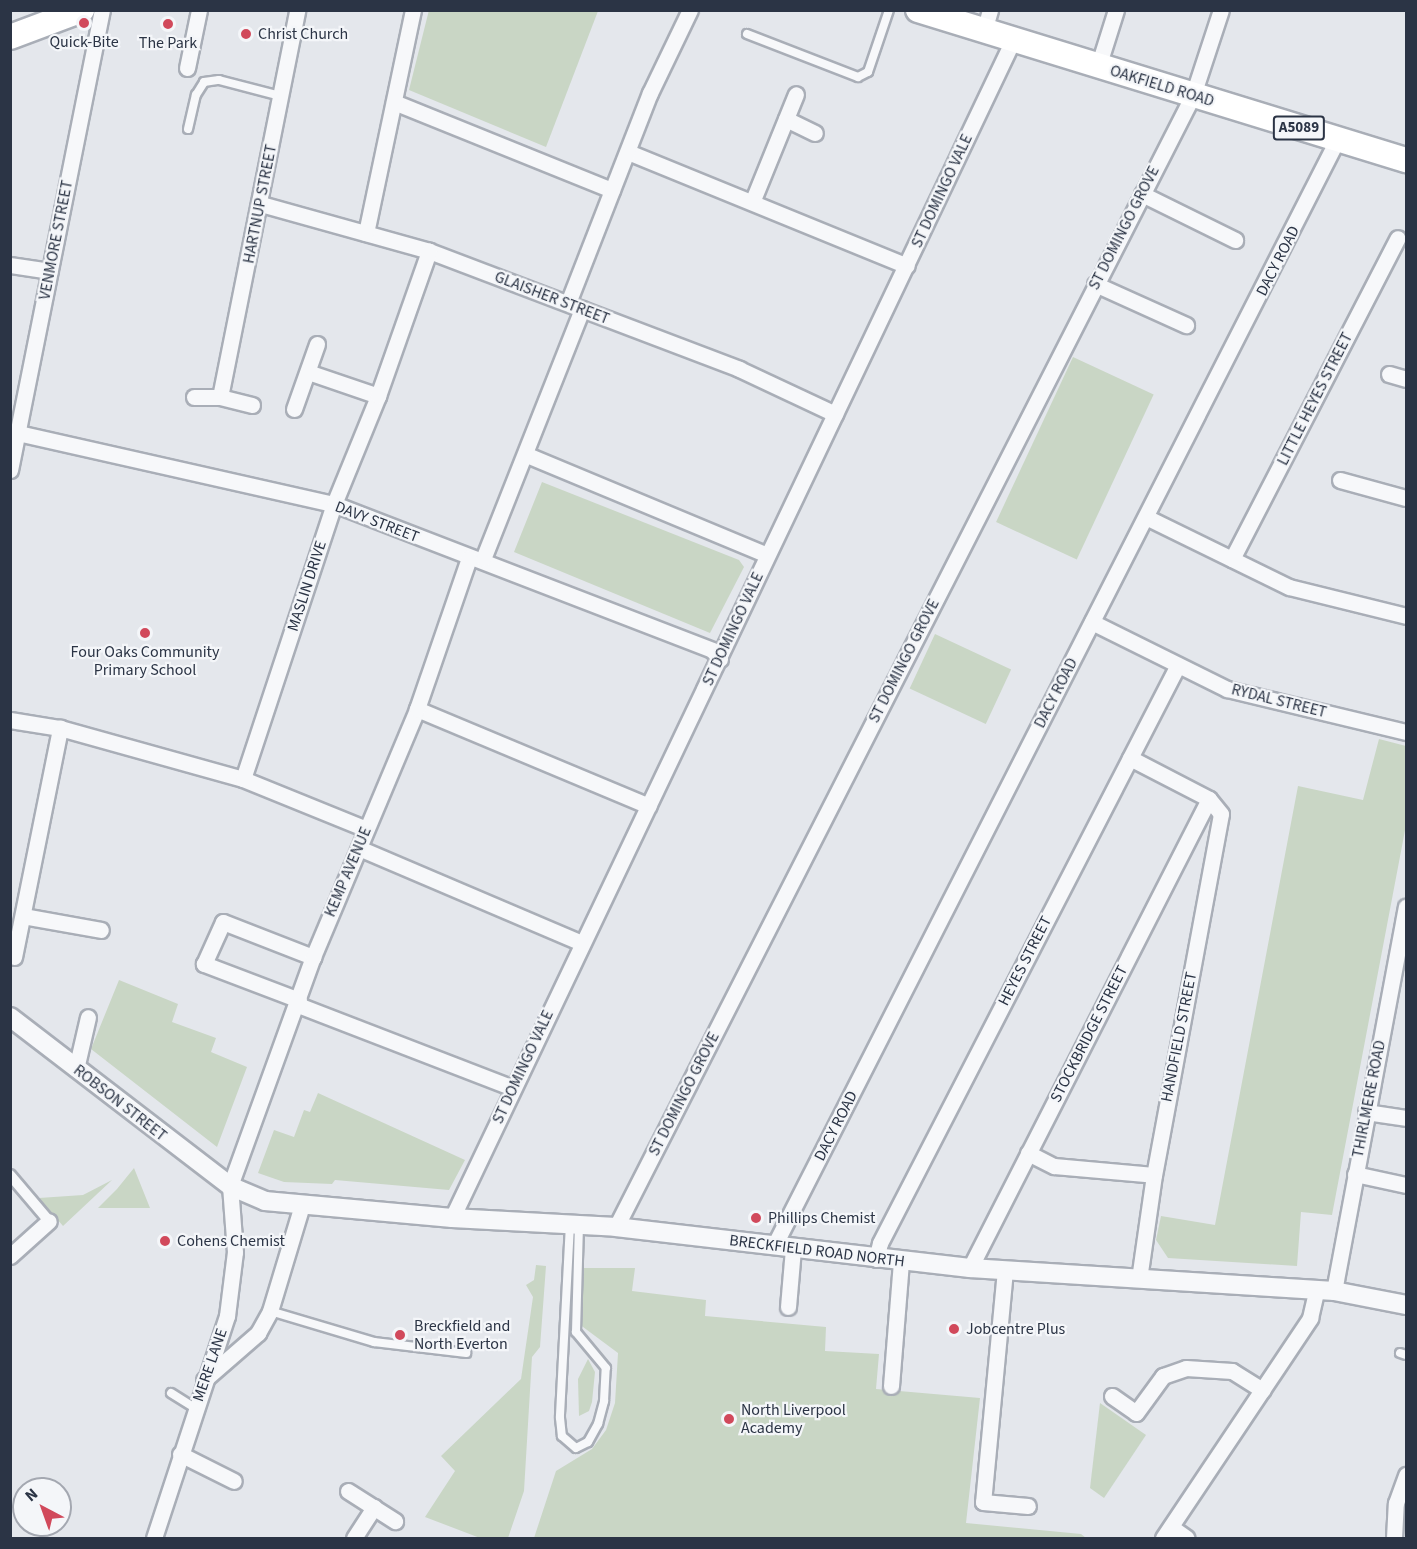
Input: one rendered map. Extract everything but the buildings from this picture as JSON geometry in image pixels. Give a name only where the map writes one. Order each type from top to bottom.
[{"type":"highway","points":[[10,37],[82,10]]},
{"type":"highway","name":"OAKFIELD ROAD","points":[[918,10],[987,21],[1013,40],[1407,160]]},
{"type":"street","name":"VENMORE STREET","points":[[10,470],[102,10]]},
{"type":"street","points":[[187,68],[199,10]]},
{"type":"street","name":"HARTNUP STREET","points":[[220,397],[261,204],[297,10]]},
{"type":"street","points":[[366,233],[413,10]]},
{"type":"street","name":"KEMP AVENUE","points":[[230,1186],[313,957],[417,709],[476,559],[527,455],[612,190],[650,93],[690,10]]},
{"type":"street","points":[[1098,67],[1116,10]]},
{"type":"street","name":"ST DOMINGO GROVE","points":[[616,1227],[1193,95],[1221,10]]},
{"type":"street","name":"ST DOMINGO VALE","points":[[452,1218],[1013,40]]},
{"type":"street","points":[[753,200],[796,94]]},
{"type":"street","points":[[394,102],[612,190]]},
{"type":"street","points":[[786,119],[815,133]]},
{"type":"street","name":"DACY ROAD","points":[[774,1246],[1337,140]]},
{"type":"street","points":[[628,152],[753,200],[907,266]]},
{"type":"street","points":[[1142,194],[1235,240]]},
{"type":"street","name":"GLAISHER STREET","points":[[261,204],[429,251],[739,369],[835,414]]},
{"type":"street","name":"LITTLE HEYES STREET","points":[[1232,559],[1398,238]]},
{"type":"street","name":"MASLIN DRIVE","points":[[243,779],[334,504],[378,396],[429,251]]},
{"type":"street","points":[[10,265],[50,271]]},
{"type":"street","points":[[1095,284],[1186,325]]},
{"type":"street","points":[[294,409],[317,344]]},
{"type":"street","points":[[308,372],[378,396]]},
{"type":"street","points":[[1389,374],[1407,379]]},
{"type":"street","points":[[194,397],[220,397],[252,405]]},
{"type":"street","name":"DAVY STREET","points":[[18,433],[334,504],[712,650],[720,658]]},
{"type":"street","points":[[527,455],[767,555]]},
{"type":"street","points":[[1340,480],[1407,498]]},
{"type":"street","points":[[1146,517],[1289,587],[1407,616]]},
{"type":"street","name":"RYDAL STREET","points":[[1092,622],[1227,689],[1407,732]]},
{"type":"street","name":"HEYES STREET","points":[[876,1259],[885,1233],[1178,665]]},
{"type":"street","points":[[417,709],[649,806]]},
{"type":"street","points":[[10,720],[60,728],[243,779],[366,829]]},
{"type":"street","points":[[14,957],[60,728]]},
{"type":"street","points":[[1130,758],[1209,799]]},
{"type":"street","name":"STOCKBRIDGE STREET","points":[[970,1268],[1209,799]]},
{"type":"street","name":"HANDFIELD STREET","points":[[1138,1279],[1154,1175],[1221,814],[1209,799]]},
{"type":"street","points":[[358,848],[582,943]]},
{"type":"street","name":"THIRLMERE ROAD","points":[[1167,1533],[1310,1318],[1325,1291],[1355,1174],[1407,907]]},
{"type":"street","points":[[23,916],[101,930]]},
{"type":"street","points":[[313,957],[223,922],[204,964],[513,1088]]},
{"type":"street","points":[[76,1069],[88,1017]]},
{"type":"street","name":"ROBSON STREET","points":[[13,1023],[230,1186]]},
{"type":"street","points":[[1366,1112],[1407,1118]]},
{"type":"street","points":[[1028,1153],[1054,1166],[1154,1175]]},
{"type":"street","points":[[1355,1174],[1407,1185]]},
{"type":"street","points":[[10,1175],[50,1221],[10,1256]]},
{"type":"street","name":"BRECKFIELD ROAD NORTH","points":[[230,1186],[265,1202],[452,1218],[575,1223],[901,1262],[1325,1291],[1407,1305]]},
{"type":"street","name":"MERE LANE","points":[[154,1539],[195,1408],[227,1317],[235,1252],[230,1186]]},
{"type":"street","points":[[204,1381],[258,1333],[270,1311],[302,1205]]},
{"type":"street","points":[[788,1307],[793,1248]]},
{"type":"street","points":[[891,1386],[901,1262]]},
{"type":"street","points":[[1005,1270],[983,1502],[1028,1506]]},
{"type":"street","points":[[1112,1396],[1136,1413],[1163,1376],[1176,1368],[1232,1371],[1262,1390]]},
{"type":"street","points":[[180,1455],[234,1481]]},
{"type":"street","points":[[1394,1539],[1396,1503],[1407,1475]]},
{"type":"street","points":[[348,1491],[395,1521]]},
{"type":"street","points":[[354,1539],[374,1507]]},
{"type":"street","points":[[1167,1533],[1187,1539]]},
{"type":"lane","points":[[747,34],[858,77],[868,72],[889,10]]},
{"type":"lane","points":[[188,129],[196,95],[204,82],[219,80],[281,96]]},
{"type":"lane","points":[[575,1223],[576,1332],[606,1368],[604,1401],[598,1424],[588,1442],[576,1448],[562,1436],[560,1418],[575,1223]]},
{"type":"lane","points":[[270,1311],[374,1342],[466,1353]]},
{"type":"lane","points":[[171,1393],[195,1408]]},
{"type":"green space","points":[[429,10],[598,11],[546,147],[409,90]]},
{"type":"green space","points":[[1073,357],[1154,395],[1077,560],[996,522]]},
{"type":"green space","points":[[542,482],[739,560],[744,567],[710,633],[514,552]]},
{"type":"green space","points":[[935,634],[1011,669],[986,724],[910,688]]},
{"type":"green space","points":[[1379,739],[1406,746],[1406,825],[1332,1215],[1301,1212],[1297,1266],[1168,1258],[1156,1240],[1161,1216],[1215,1225],[1298,786],[1363,800]]},
{"type":"green space","points":[[119,980],[178,1004],[172,1022],[216,1038],[211,1052],[247,1067],[217,1147],[91,1049]]},
{"type":"green space","points":[[318,1093],[465,1160],[449,1190],[335,1180],[332,1184],[284,1182],[258,1173],[274,1130],[294,1137],[304,1110],[310,1112]]},
{"type":"green space","points":[[134,1168],[150,1208],[98,1208],[117,1189]]},
{"type":"green space","points":[[112,1180],[63,1226],[39,1198],[83,1195]]},
{"type":"green space","points":[[536,1265],[546,1266],[540,1347],[532,1357],[524,1491],[508,1538],[480,1538],[425,1517],[455,1471],[441,1456],[521,1379],[533,1297],[526,1285],[534,1280]]},
{"type":"green space","name":"North Liverpool Academy","points":[[581,1268],[635,1268],[632,1291],[706,1300],[705,1316],[826,1327],[825,1351],[879,1354],[876,1389],[980,1398],[966,1523],[1081,1534],[1086,1538],[534,1538],[556,1471],[592,1449],[606,1430],[615,1403],[618,1353],[579,1324]]},
{"type":"green space","points":[[588,1359],[595,1372],[592,1402],[589,1411],[579,1416],[578,1379]]},
{"type":"green space","points":[[1100,1403],[1146,1435],[1104,1498],[1090,1488]]},
{"type":"place","name":"Quick-Bite","points":[[84,23]]},
{"type":"place","name":"The Park","points":[[168,24]]},
{"type":"place","name":"Christ Church","points":[[246,34]]},
{"type":"place","name":"Four Oaks Community Primary School","points":[[145,633]]},
{"type":"place","name":"Phillips Chemist","points":[[756,1218]]},
{"type":"place","name":"Cohens Chemist","points":[[165,1241]]},
{"type":"place","name":"Jobcentre Plus","points":[[954,1329]]},
{"type":"place","name":"Breckfield and North Everton","points":[[400,1335]]},
{"type":"place","name":"North Liverpool Academy","points":[[729,1419]]}]
